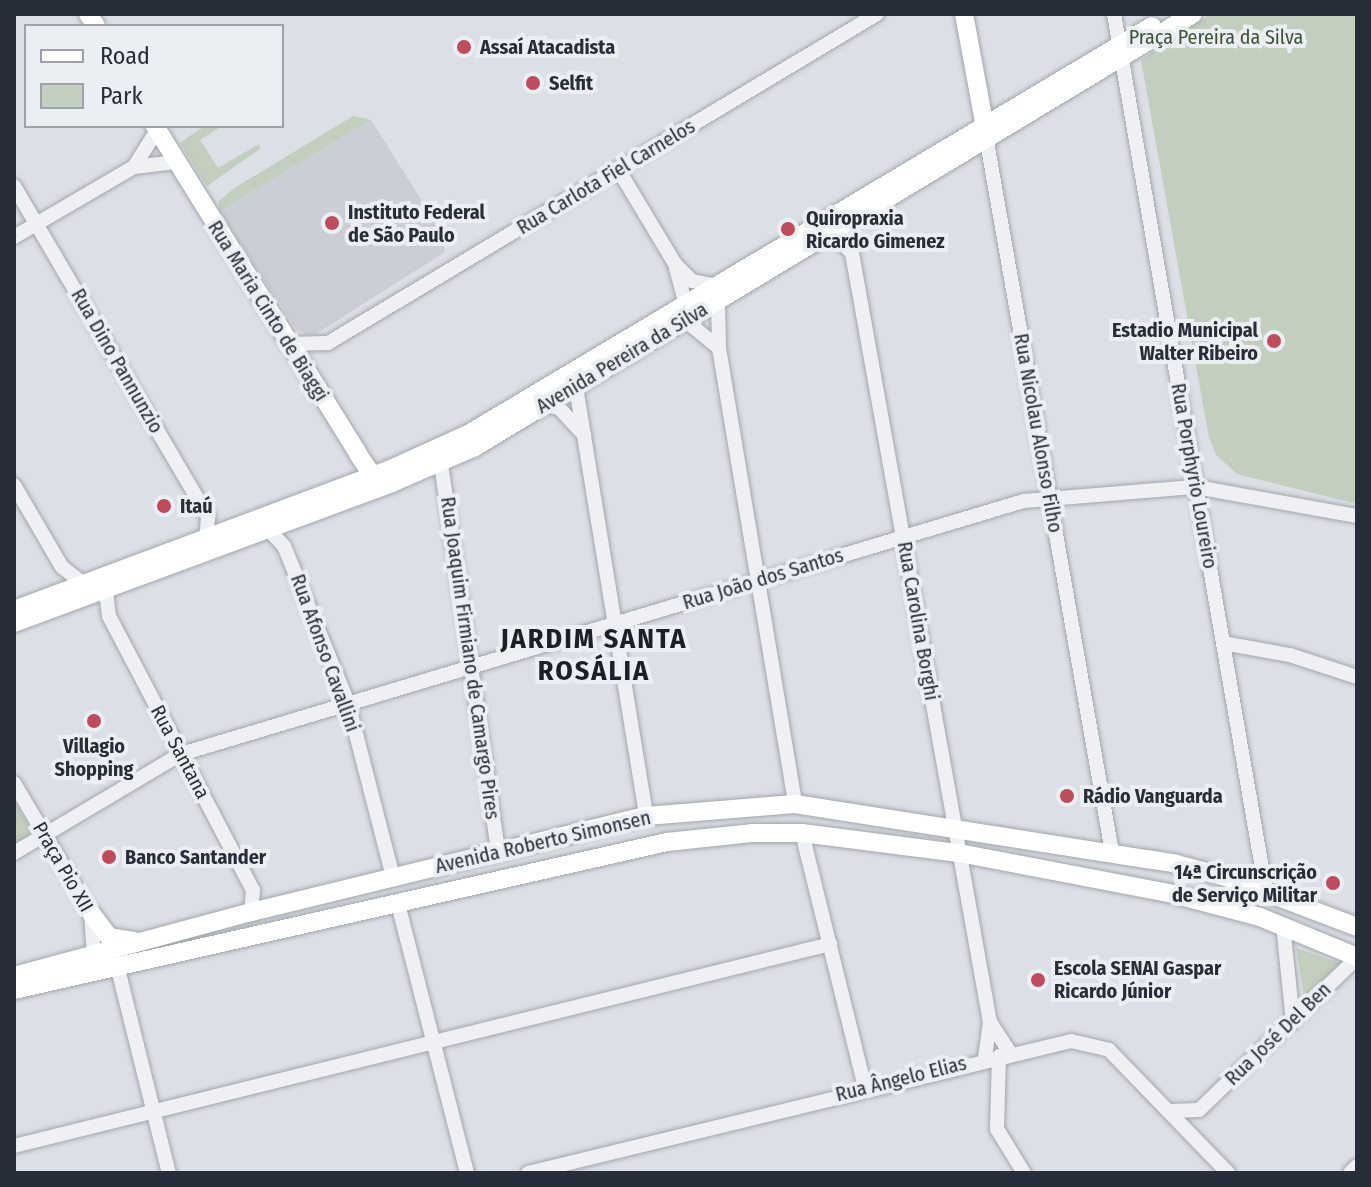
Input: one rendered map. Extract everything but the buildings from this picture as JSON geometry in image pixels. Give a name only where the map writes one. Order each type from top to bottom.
[{"type":"main road","name":"Rua Nicolau Alonso Filho","points":[[964,14],[987,142]]},
{"type":"main road","name":"Avenida Pereira da Silva","points":[[715,292],[824,237],[987,142],[1172,14]]},
{"type":"main road","name":"Avenida Pereira da Silva","points":[[14,623],[106,592],[441,464],[576,387],[685,311],[985,121],[1193,14]]},
{"type":"main road","points":[[979,92],[1010,107]]},
{"type":"main road","name":"Rua Maria Cinto de Biaggi","points":[[156,128],[372,475]]},
{"type":"main road","name":"Avenida Pereira da Silva","points":[[14,610],[372,475],[470,433],[685,311]]},
{"type":"main road","points":[[372,475],[392,483]]},
{"type":"main road","name":"Avenida Roberto Simonsen","points":[[14,976],[251,912],[646,816],[795,804],[1112,852],[1226,877],[1357,927]]},
{"type":"main road","name":"Avenida Roberto Simonsen","points":[[14,990],[667,842],[802,833],[959,853],[1173,894],[1283,925],[1357,957]]},
{"type":"main road","points":[[203,945],[239,928],[251,912]]},
{"type":"main road","points":[[91,913],[117,941],[154,940]]},
{"type":"main road","points":[[117,965],[119,956],[154,940]]},
{"type":"main road","points":[[14,983],[84,966],[94,956]]},
{"type":"street","name":"Rua Carlota Fiel Carnelos","points":[[288,344],[328,343],[877,14]]},
{"type":"street","name":"Rua Porphyrio Loureiro","points":[[1114,14],[1266,891]]},
{"type":"street","points":[[134,167],[156,128]]},
{"type":"street","name":"Rua Nicolau Alonso Filho","points":[[987,142],[1112,852]]},
{"type":"street","points":[[14,237],[134,167],[176,162]]},
{"type":"street","points":[[618,169],[675,264],[692,281],[715,292],[719,348],[795,804]]},
{"type":"street","name":"Rua Dino Pannunzio","points":[[14,186],[208,517],[206,539]]},
{"type":"street","name":"Rua Carolina Borghi","points":[[824,237],[842,243],[852,253],[998,1056]]},
{"type":"street","points":[[675,264],[685,311],[719,348]]},
{"type":"street","points":[[576,387],[646,816]]},
{"type":"street","points":[[546,405],[559,408],[584,435]]},
{"type":"street","name":"Rua Joaquim Firmiano de Camargo Pires","points":[[441,464],[498,852]]},
{"type":"street","points":[[14,485],[62,567],[85,585]]},
{"type":"street","name":"Rua João dos Santos","points":[[14,853],[181,754],[758,581],[903,534],[1050,497],[1196,487],[1357,516]]},
{"type":"street","name":"Rua Afonso Cavallini","points":[[268,529],[284,546],[348,703],[393,877]]},
{"type":"street","name":"Rua Santana","points":[[106,592],[109,616],[253,890],[251,912]]},
{"type":"street","points":[[1223,643],[1290,655],[1357,677]]},
{"type":"street","name":"Praça Pio XII","points":[[14,783],[91,913],[94,956]]},
{"type":"street","points":[[802,833],[865,1087]]},
{"type":"street","points":[[398,904],[431,1044],[467,1173]]},
{"type":"street","points":[[1283,925],[1293,1021]]},
{"type":"street","points":[[14,1146],[830,944]]},
{"type":"street","name":"Rua José Del Ben","points":[[1199,1110],[1357,957]]},
{"type":"street","points":[[117,965],[169,1173]]},
{"type":"street","name":"Rua Carolina Borghi","points":[[990,1022],[998,1056]]},
{"type":"street","name":"Rua Ângelo Elias","points":[[528,1173],[865,1087],[1071,1041],[1091,1042],[1109,1050],[1228,1173]]},
{"type":"street","points":[[998,1056],[997,1129],[1024,1173]]},
{"type":"street","points":[[1169,1111],[1199,1110],[1200,1143]]},
{"type":"street","points":[[1350,1173],[1357,1166]]},
{"type":"shaded area","name":"Instituto Federal de São Paulo","points":[[371,120],[439,228],[445,252],[316,334],[305,334],[296,329],[220,211]]},
{"type":"green space","name":"Estadio Municipal Walter Ribeiro","points":[[1211,14],[1357,14],[1357,504],[1237,474],[1217,456],[1209,438],[1141,60]]},
{"type":"green space","points":[[353,116],[371,120],[220,211],[218,202],[233,189]]},
{"type":"green space","points":[[201,128],[219,128],[200,140],[218,168],[259,144],[260,149],[207,186],[180,143]]},
{"type":"green space","points":[[14,801],[33,833],[14,844]]},
{"type":"green space","points":[[1296,948],[1340,963],[1304,997]]},
{"type":"place","name":"Assaí Atacadista","points":[[464,47]]},
{"type":"place","name":"Selfit","points":[[533,83]]},
{"type":"place","name":"Instituto Federal de São Paulo","points":[[332,223]]},
{"type":"place","name":"Quiropraxia Ricardo Gimenez","points":[[788,229]]},
{"type":"place","name":"Estadio Municipal Walter Ribeiro","points":[[1274,341]]},
{"type":"place","name":"Itaú","points":[[164,506]]},
{"type":"place","name":"Villagio Shopping","points":[[94,721]]},
{"type":"place","name":"Rádio Vanguarda","points":[[1067,796]]},
{"type":"place","name":"Banco Santander","points":[[109,857]]},
{"type":"place","name":"14ª Circunscrição de Serviço Militar","points":[[1333,883]]},
{"type":"place","name":"Escola SENAI Gaspar Ricardo Júnior","points":[[1038,980]]},
{"type":"district","name":"JARDIM SANTA ROSÁLIA","points":[[594,655]]},
{"type":"park label","name":"Praça Pereira da Silva","points":[[1216,37]]}]
